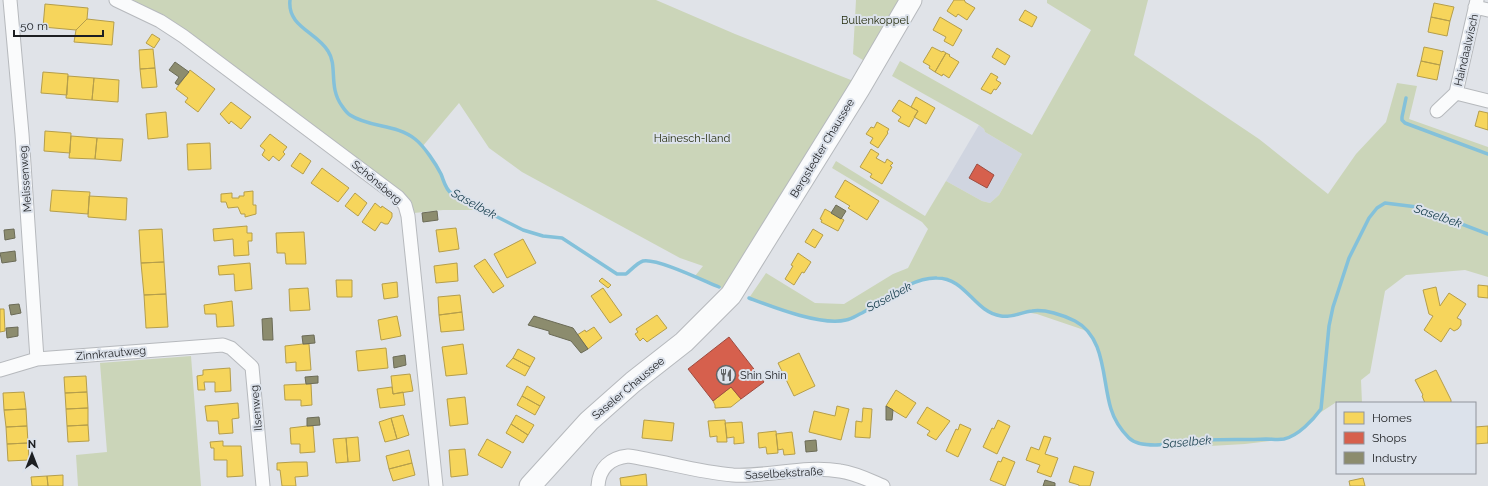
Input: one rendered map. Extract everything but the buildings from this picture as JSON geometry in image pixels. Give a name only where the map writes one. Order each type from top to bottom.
[{"type":"main road","name":"Bergstedter Chaussee","points":[[731,296],[859,88],[911,0]]},
{"type":"main road","name":"Saseler Chaussee","points":[[530,486],[594,417],[633,382],[693,334],[731,296]]},
{"type":"street","name":"Melissenweg","points":[[10,0],[22,134],[37,359]]},
{"type":"street","name":"Schönsberg","points":[[116,0],[160,21],[183,36],[364,170],[402,200],[408,216],[436,486]]},
{"type":"street","name":"Haindaalwisch","points":[[1437,111],[1456,93],[1480,5]]},
{"type":"street","name":"Haindaalwisch","points":[[1456,93],[1488,100]]},
{"type":"street","name":"Zinnkrautweg","points":[[0,370],[37,359],[223,345]]},
{"type":"street","name":"Ilsenweg","points":[[223,345],[231,348],[252,367],[263,486]]},
{"type":"street","name":"Saselbekstraße","points":[[598,486],[600,472],[612,460],[619,457],[628,456],[714,473],[751,476],[802,470],[840,471],[858,476],[883,486]]},
{"type":"shaded area","points":[[979,125],[985,132],[1022,154],[999,195],[990,203],[982,201],[946,181]]},
{"type":"green space","name":"Hainesch-Iland","points":[[133,0],[656,0],[735,34],[861,84],[727,290],[695,276],[703,266],[680,258],[522,172],[489,148],[459,103],[422,147],[436,165],[449,192],[477,206],[473,210],[443,210],[414,213],[411,201]]},
{"type":"green space","name":"Bullenkoppel","points":[[856,0],[910,0],[871,65],[853,54]]},
{"type":"green space","points":[[1047,0],[1148,0],[1134,55],[1259,139],[1328,194],[1356,154],[1386,122],[1397,83],[1417,86],[1409,119],[1488,147],[1488,277],[1465,270],[1406,275],[1385,291],[1370,373],[1361,380],[1362,402],[1338,401],[1315,416],[1294,435],[1285,439],[1245,444],[1174,448],[1132,441],[1129,438],[1115,419],[1111,408],[1099,351],[1087,331],[1037,314],[1025,312],[1003,317],[997,315],[978,305],[960,286],[951,280],[940,278],[926,279],[909,285],[846,321],[813,319],[749,298],[766,273],[815,303],[844,304],[893,274],[908,268],[928,229],[922,222],[832,168],[836,161],[925,216],[946,181],[982,201],[990,203],[999,195],[1022,154],[985,132],[979,125],[892,76],[900,61],[1032,135],[1091,30],[1047,3]]},
{"type":"green space","points":[[191,356],[201,486],[78,486],[76,455],[107,452],[100,363]]},
{"type":"waterway","name":"Saselbek","points":[[290,0],[290,9],[293,17],[323,44],[328,51],[331,57],[335,92],[346,111],[358,119],[400,131],[415,139],[433,160],[446,187],[452,194],[523,230],[543,236],[562,238],[617,274],[626,274],[641,262],[650,261],[669,266],[719,287]]},
{"type":"waterway","points":[[1406,98],[1402,117],[1402,120],[1405,123],[1488,154]]},
{"type":"waterway","name":"Saselbek","points":[[749,298],[797,315],[836,321],[852,318],[917,281],[937,278],[947,279],[963,289],[984,308],[992,313],[1001,316],[1013,316],[1032,311],[1048,312],[1075,321],[1085,328],[1098,348],[1108,398],[1114,417],[1123,432],[1134,442],[1161,445],[1192,440],[1282,439],[1295,435],[1309,423],[1321,409],[1329,326],[1333,307],[1349,258],[1369,218],[1377,208],[1385,203],[1417,207],[1488,234]]},
{"type":"place","name":"Shin Shin","points":[[726,375]]}]
